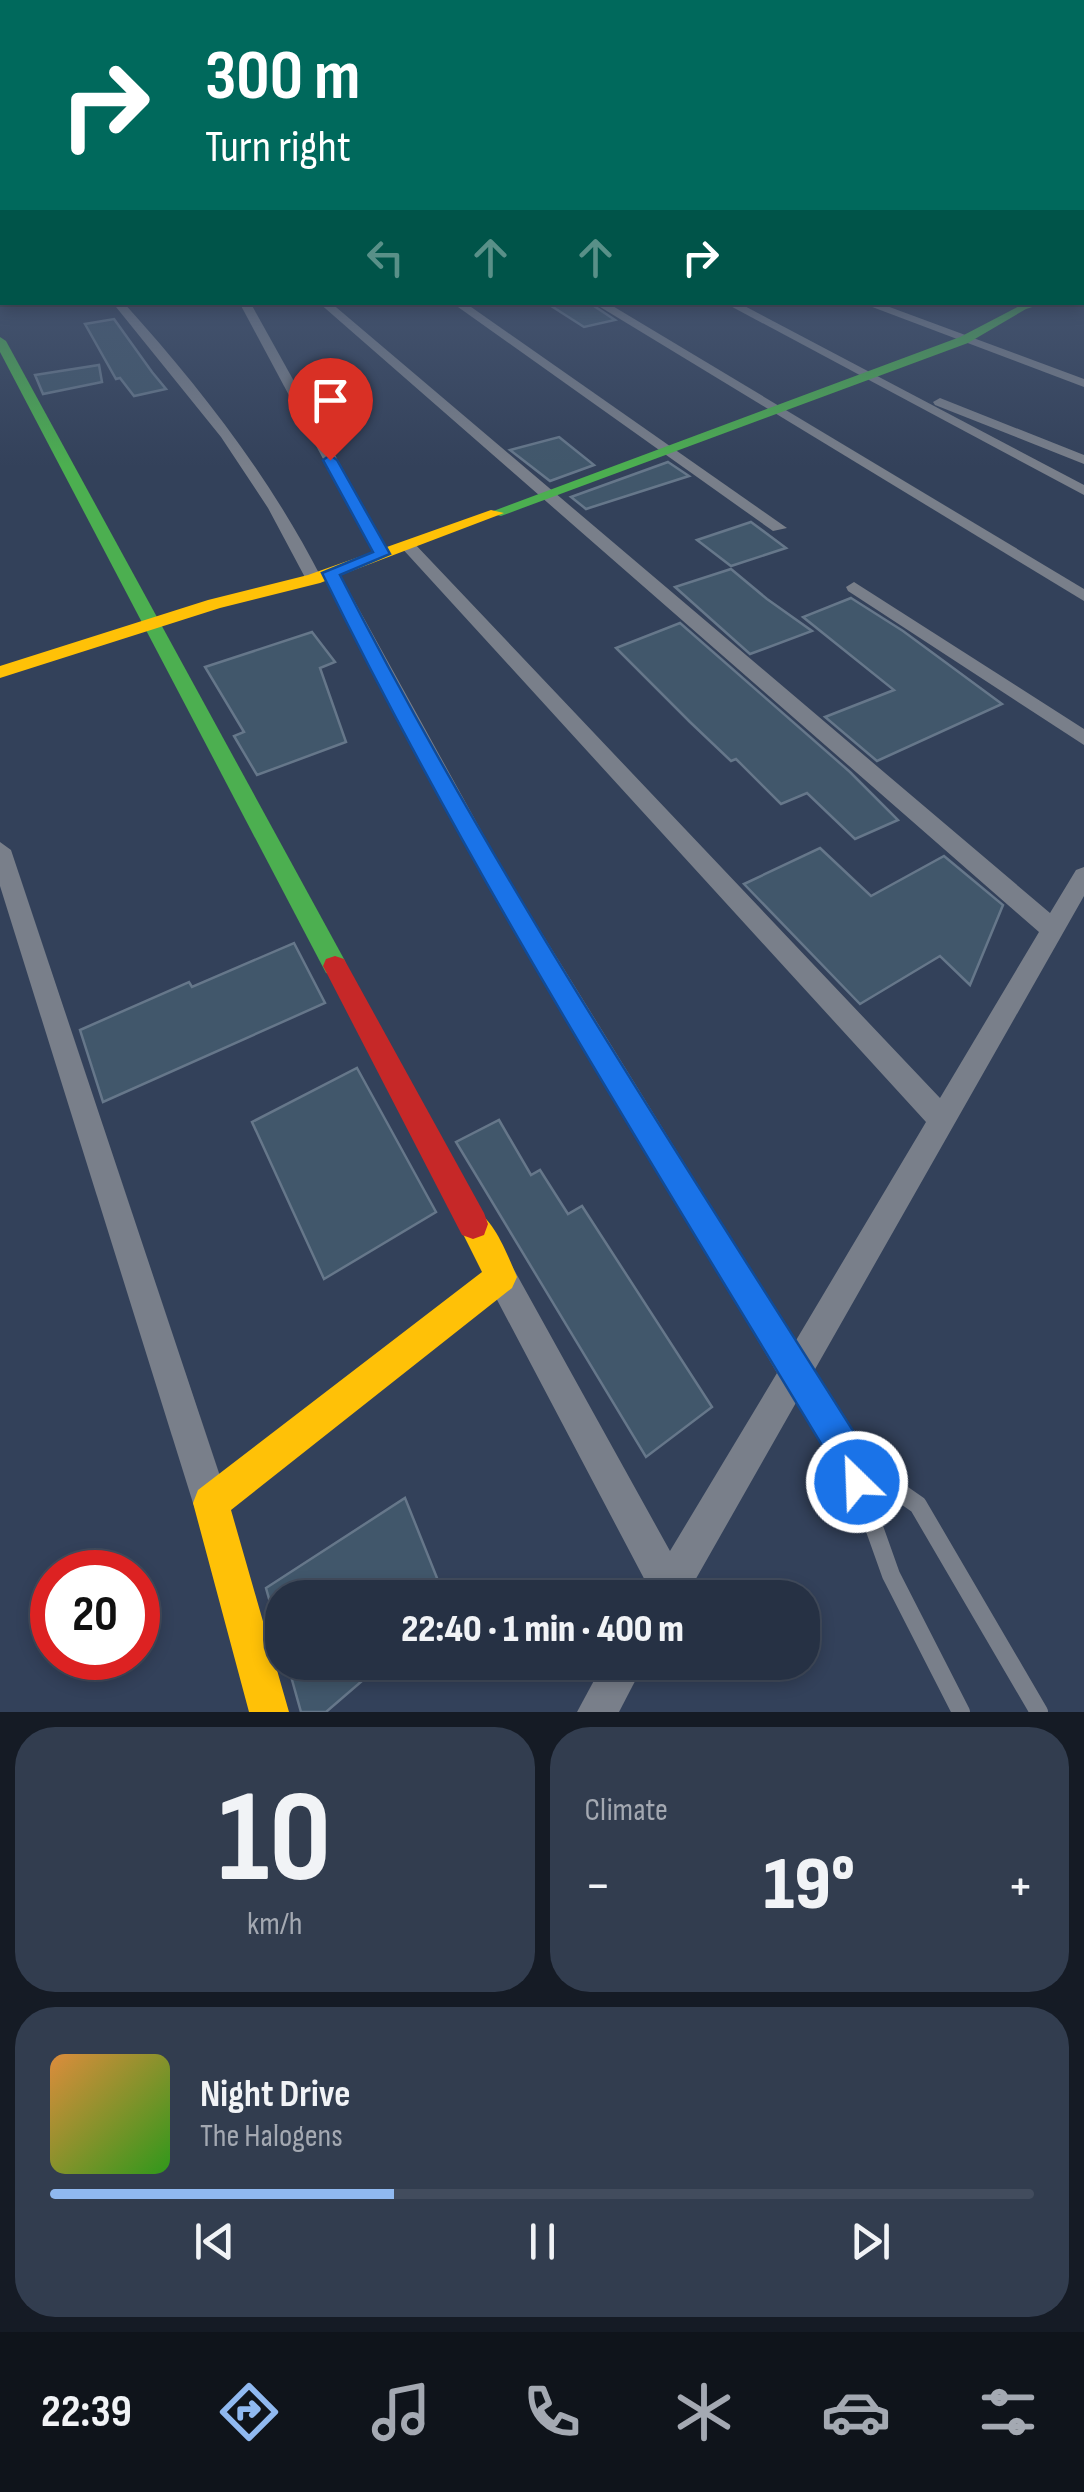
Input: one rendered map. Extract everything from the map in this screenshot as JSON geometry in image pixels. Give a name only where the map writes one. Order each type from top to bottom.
[{"type":"street","points":[[122,308],[198,400],[322,576],[376,663],[522,924],[796,1374]]},
{"type":"street","points":[[247,308],[382,554]]},
{"type":"street","points":[[330,308],[1053,930]]},
{"type":"street","points":[[464,308],[779,528]]},
{"type":"street","points":[[607,308],[1084,596]]},
{"type":"street","points":[[739,308],[1084,491]]},
{"type":"street","points":[[880,308],[1084,383]]},
{"type":"street","points":[[0,672],[149,624],[322,576],[777,412],[964,340],[1023,308]]},
{"type":"street","points":[[0,342],[661,1580]]},
{"type":"street","points":[[907,395],[967,412],[1084,460]]},
{"type":"street","points":[[407,545],[943,1120]]},
{"type":"street","points":[[854,587],[1084,738]]},
{"type":"street","points":[[0,850],[211,1503],[269,1712]]},
{"type":"street","points":[[674,1580],[1084,876]]},
{"type":"street","points":[[211,1503],[500,1277]]},
{"type":"street","points":[[597,1712],[616,1680]]},
{"type":"lane","points":[[796,1374],[849,1457],[890,1575],[961,1712]]},
{"type":"lane","points":[[849,1457],[918,1506],[1039,1712]]},
{"type":"building","points":[[554,308],[597,308],[615,320],[584,327]]},
{"type":"building","points":[[114,319],[166,389],[134,396],[120,378],[116,379],[85,324]]},
{"type":"building","points":[[99,365],[102,382],[43,394],[35,375]]},
{"type":"building","points":[[559,437],[594,465],[550,481],[510,450]]},
{"type":"building","points":[[668,462],[689,476],[586,509],[571,497]]},
{"type":"building","points":[[751,522],[786,548],[731,566],[697,540]]},
{"type":"building","points":[[731,569],[812,631],[750,654],[675,587]]},
{"type":"building","points":[[851,598],[1002,704],[877,761],[825,717],[894,690],[803,617]]},
{"type":"building","points":[[680,623],[850,772],[898,820],[855,839],[807,793],[781,804],[736,759],[731,761],[616,648]]},
{"type":"building","points":[[312,632],[335,662],[320,668],[346,742],[257,775],[234,736],[244,732],[205,667]]},
{"type":"building","points":[[820,848],[871,896],[944,856],[1003,905],[970,985],[940,956],[860,1004],[744,884]]},
{"type":"building","points":[[294,943],[325,1003],[103,1102],[80,1030],[189,982],[192,987]]},
{"type":"building","points":[[357,1068],[436,1212],[324,1279],[252,1122]]},
{"type":"building","points":[[499,1120],[531,1175],[540,1170],[568,1214],[582,1206],[712,1407],[646,1457],[456,1142]]},
{"type":"building","points":[[405,1498],[438,1580],[278,1580]]},
{"type":"building","points":[[292,1680],[363,1680],[326,1712],[301,1712]]},
{"type":"traffic: fast","points":[[496,513],[964,340],[1020,308]]},
{"type":"traffic: fast","points":[[0,341],[335,966]]},
{"type":"traffic: slow","points":[[0,672],[214,604],[314,579],[496,513]]},
{"type":"traffic: slow","points":[[269,1712],[211,1503],[501,1277],[473,1224]]},
{"type":"traffic: jam","points":[[335,966],[473,1224]]},
{"type":"route","points":[[330,460],[382,554],[330,573],[376,663],[522,924],[849,1457],[857,1482]]}]
